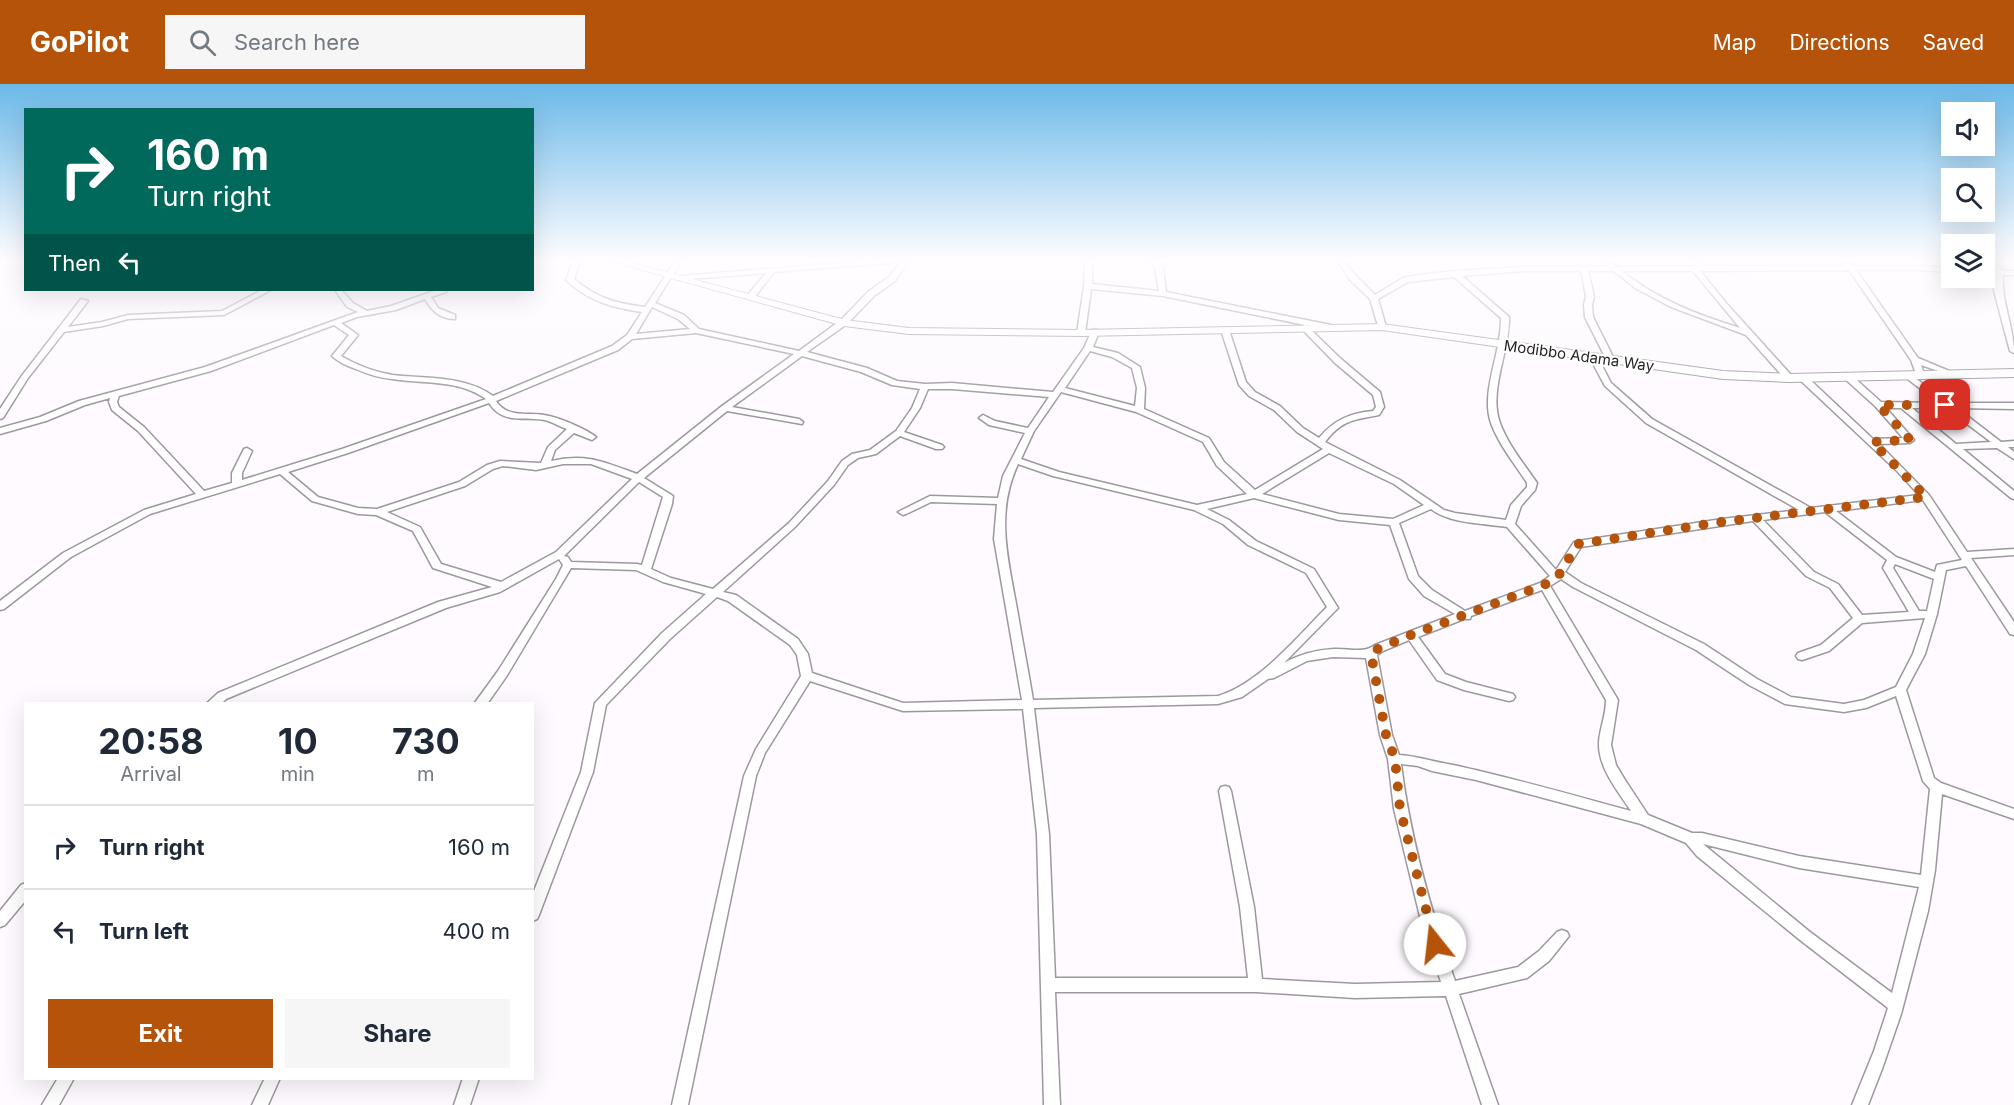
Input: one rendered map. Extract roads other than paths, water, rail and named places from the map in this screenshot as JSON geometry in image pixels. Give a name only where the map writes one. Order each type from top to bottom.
[{"type":"main road","name":"Modibbo Adama Way","points":[[794,309],[844,322],[909,331],[1081,333],[1382,327],[1723,375],[1803,378],[2014,373]]},
{"type":"street","points":[[0,416],[25,377],[78,309]]},
{"type":"street","points":[[61,330],[103,324],[128,317],[224,313],[232,309]]},
{"type":"street","points":[[357,309],[366,314]]},
{"type":"street","points":[[0,431],[43,419],[82,403],[208,369],[336,323],[390,309]]},
{"type":"street","points":[[434,309],[452,317]]},
{"type":"street","points":[[630,337],[649,309]]},
{"type":"street","points":[[655,309],[681,317],[696,332]]},
{"type":"street","points":[[214,702],[222,696],[442,605],[502,586],[560,554],[638,478],[725,408],[844,322],[857,309]]},
{"type":"street","points":[[1081,333],[1085,309]]},
{"type":"street","points":[[1236,309],[1328,327]]},
{"type":"street","points":[[1377,309],[1382,327]]},
{"type":"street","points":[[1495,309],[1505,317],[1504,345],[1492,404],[1493,416],[1532,483],[1532,488],[1516,505],[1510,524]]},
{"type":"street","points":[[1588,309],[1589,317],[1611,361]]},
{"type":"street","points":[[1682,309],[1715,323],[1750,334]]},
{"type":"street","points":[[1729,309],[1789,378]]},
{"type":"street","points":[[1880,309],[1915,360],[1950,373]]},
{"type":"street","points":[[2003,309],[2014,351]]},
{"type":"street","points":[[336,323],[354,334],[336,356],[344,362],[390,377],[459,383],[475,389],[495,402],[498,410],[512,416],[548,418],[592,436]]},
{"type":"street","points":[[1305,327],[1379,398],[1380,407],[1376,413],[1343,418],[1331,428],[1320,443]]},
{"type":"street","points":[[1225,330],[1242,383],[1252,394],[1277,408],[1300,429],[1329,449],[1397,482],[1432,505],[1454,516],[1510,524],[1557,578]]},
{"type":"street","points":[[0,606],[67,555],[147,512],[284,472],[491,400],[594,357],[630,337],[696,332],[842,363],[895,383],[925,387],[952,386],[1058,392],[1139,410],[1206,440],[1220,464],[1254,495],[1339,517],[1394,522],[1432,505]]},
{"type":"street","points":[[1052,1105],[1043,834],[1028,703],[999,539],[1002,501],[1008,476],[1030,431],[1088,348],[1095,332]]},
{"type":"street","points":[[1088,348],[1115,355],[1136,367],[1141,381],[1142,396],[1139,410]]},
{"type":"street","points":[[1594,358],[1608,384],[1649,420],[1809,511]]},
{"type":"street","points":[[1915,360],[1914,375],[1945,405],[2014,456]]},
{"type":"street","points":[[1847,376],[1879,405],[1910,440],[1872,442]]},
{"type":"street","points":[[1803,378],[1872,442],[1926,497],[2014,631]]},
{"type":"street","points":[[534,910],[587,772],[601,703],[666,636],[792,525],[831,483],[845,463],[855,456],[873,452],[899,433],[916,408],[925,387]]},
{"type":"street","points":[[115,395],[113,402],[115,408],[141,429],[202,495]]},
{"type":"street","points":[[1879,405],[2014,406]]},
{"type":"street","points":[[1903,405],[2014,496]]},
{"type":"street","points":[[725,408],[799,422]]},
{"type":"street","points":[[982,418],[992,423],[1030,431]]},
{"type":"street","points":[[544,466],[551,449],[574,428]]},
{"type":"street","points":[[899,433],[939,447]]},
{"type":"street","points":[[1954,447],[2014,444]]},
{"type":"street","points":[[1197,508],[1254,495],[1329,449]]},
{"type":"street","points":[[237,485],[237,472],[247,451]]},
{"type":"street","points":[[378,512],[462,484],[490,466],[503,463],[544,466],[563,460],[592,461],[638,478],[668,496],[645,569]]},
{"type":"street","points":[[1017,461],[1056,474],[1197,508],[1226,522],[1252,543],[1310,571],[1333,608],[1261,679]]},
{"type":"street","points":[[284,472],[315,499],[358,511],[378,512],[417,529],[423,537],[429,555],[437,566],[502,586]]},
{"type":"street","points":[[1557,578],[1578,544],[1755,518],[1926,497]]},
{"type":"street","points":[[903,512],[930,499],[1002,501]]},
{"type":"street","points":[[1827,509],[1892,559],[1938,577]]},
{"type":"street","points":[[1755,518],[1810,574],[1834,586],[1859,619]]},
{"type":"street","points":[[1394,522],[1413,577],[1428,593],[1466,616]]},
{"type":"street","points":[[807,676],[903,707],[1218,700],[1238,694],[1261,679],[1305,657],[1333,652],[1371,654],[1379,648],[1411,635],[1544,585],[1561,574],[1578,585],[1700,647],[1753,682],[1789,701],[1844,708],[1866,704],[1900,690],[1919,654],[1932,614],[1941,567],[1968,559],[2014,552]]},
{"type":"street","points":[[560,554],[568,565]]},
{"type":"street","points":[[1892,559],[1888,568],[1916,615]]},
{"type":"street","points":[[568,565],[612,564],[645,569],[667,580],[732,598],[794,642],[802,654],[807,676],[760,752],[750,776],[680,1105]]},
{"type":"street","points":[[481,702],[502,674],[568,565]]},
{"type":"street","points":[[1544,585],[1612,700],[1613,715],[1605,743],[1607,758],[1643,819]]},
{"type":"street","points":[[1802,656],[1825,648],[1859,619],[1932,614]]},
{"type":"street","points":[[1411,635],[1441,677],[1464,686],[1509,697]]},
{"type":"street","points":[[1371,654],[1386,735],[1395,759],[1400,809],[1430,929],[1490,1105]]},
{"type":"street","points":[[1900,690],[1929,781],[1937,787],[2014,814]]},
{"type":"street","points":[[1395,759],[1419,761],[1643,819],[1691,839],[1702,852],[1797,929],[1896,1005]]},
{"type":"street","points":[[1860,1105],[1873,1076],[1896,1005],[1927,882],[1932,807],[1937,787]]},
{"type":"street","points":[[1225,791],[1247,907],[1256,985]]},
{"type":"street","points":[[1691,839],[1702,838],[1799,862],[1927,882]]},
{"type":"street","points":[[0,921],[24,891]]},
{"type":"street","points":[[1048,985],[1256,985],[1355,991],[1451,988],[1522,972],[1544,956],[1562,936]]},
{"type":"street","points":[[50,1105],[66,1080]]},
{"type":"street","points":[[260,1105],[272,1080]]},
{"type":"street","points":[[462,1105],[470,1080]]}]
